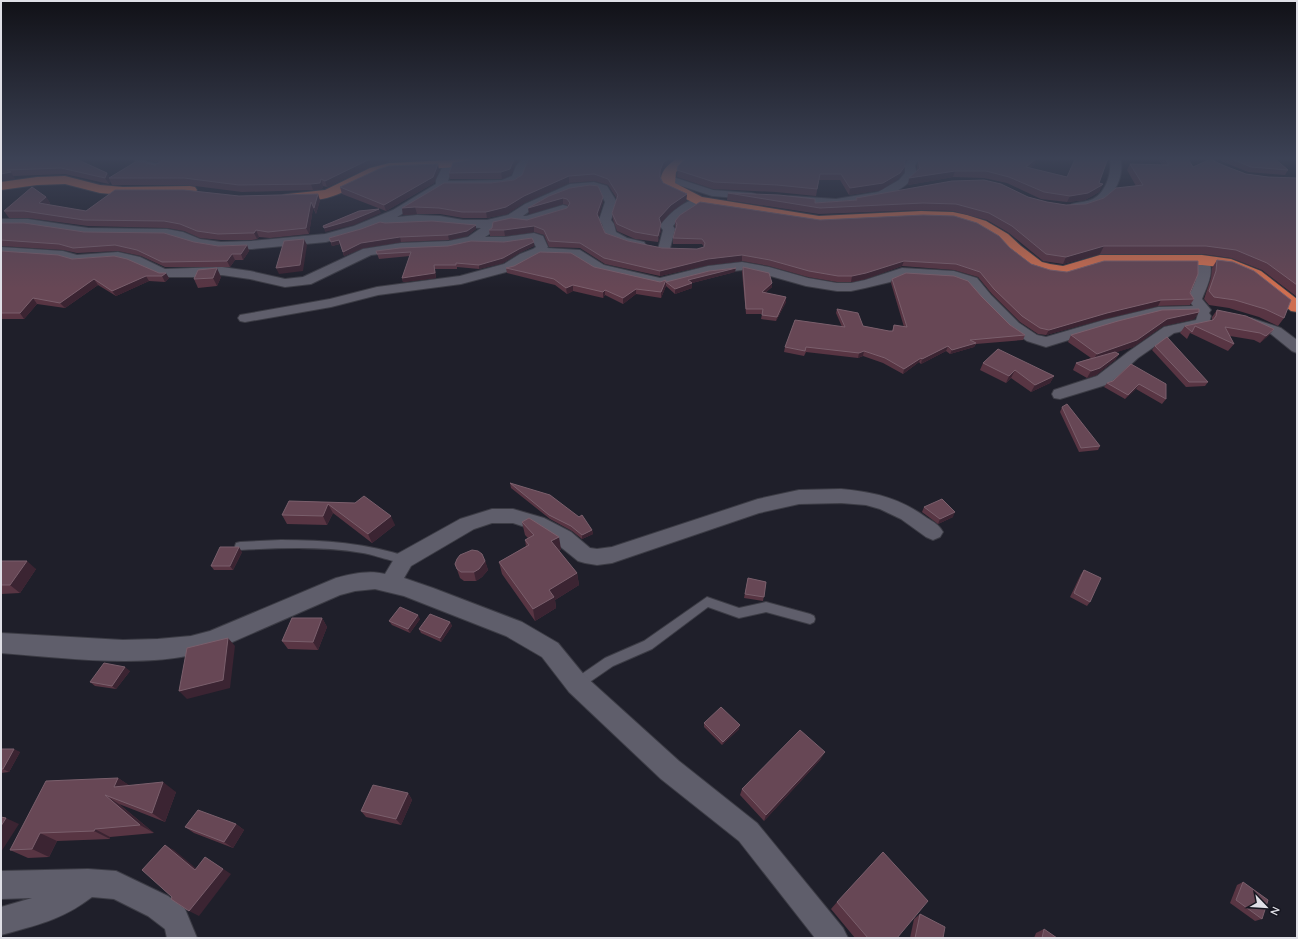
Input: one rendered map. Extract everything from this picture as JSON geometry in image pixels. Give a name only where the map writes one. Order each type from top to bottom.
[{"type":"highway","points":[[698,201],[819,220],[884,216],[953,216],[981,224],[1003,237],[1015,249],[1036,265],[1048,269],[1064,271],[1100,260],[1202,260],[1231,264],[1255,274],[1297,307]]},
{"type":"street","points":[[1,223],[28,223],[88,232],[167,233],[179,235],[197,242],[221,246],[266,244],[326,238],[370,224],[397,213],[417,201]]},
{"type":"street","points":[[512,218],[529,206],[540,201]]},
{"type":"street","points":[[611,201],[605,220],[608,224],[610,234],[623,241],[634,244],[664,249],[677,249]]},
{"type":"street","points":[[664,249],[669,229],[666,226],[675,216],[698,201]]},
{"type":"street","points":[[811,201],[836,203],[848,201]]},
{"type":"street","points":[[1065,206],[1076,206],[1095,201]]},
{"type":"street","points":[[370,224],[418,219],[440,220],[463,224],[487,224],[512,218],[527,220],[563,209]]},
{"type":"street","points":[[472,240],[487,230],[487,224]]},
{"type":"street","points":[[1,251],[63,255],[76,259],[118,256],[135,260],[163,273],[199,273],[222,271],[250,275],[285,283],[306,281],[368,252],[401,247],[449,245],[472,240],[505,241],[537,237],[542,247],[538,252]]},
{"type":"street","points":[[245,318],[331,303],[377,291],[461,280],[509,268],[525,257],[538,252],[575,253],[583,256],[586,260],[600,268],[660,282],[708,270],[742,266],[770,271],[806,282],[837,287],[851,287],[866,284],[885,279],[902,272],[954,275],[972,281],[1014,326],[1032,338],[1046,342],[1109,323],[1158,311],[1210,310]]},
{"type":"street","points":[[1202,260],[1205,268],[1202,284],[1195,299],[1210,310]]},
{"type":"street","points":[[1060,394],[1103,380],[1133,355],[1170,330],[1203,322],[1210,310]]},
{"type":"street","points":[[1239,317],[1276,331],[1297,348]]},
{"type":"street","points":[[390,584],[404,560],[467,524],[492,516],[513,516],[537,524],[564,538],[585,555],[597,557],[612,555],[658,538],[758,506],[799,497],[841,496],[885,503],[908,514],[932,532]]},
{"type":"street","points":[[1,643],[105,650],[163,650],[195,646],[336,587],[355,582],[375,580],[426,594],[514,629],[550,650],[577,684],[670,770],[748,832],[833,938]]},
{"type":"street","points":[[1,885],[88,883],[116,885],[158,906],[175,919],[182,938]]},
{"type":"street","points":[[1,921],[52,907],[67,899],[88,883]]},
{"type":"lane","points":[[240,546],[279,544],[339,546],[391,555],[404,560]]},
{"type":"lane","points":[[577,684],[609,662],[648,645],[707,602],[740,613],[766,607],[810,619]]},
{"type":"building","points":[[16,201],[42,201],[39,203],[86,211],[100,201],[316,201],[314,208],[311,202],[306,228],[268,232],[256,230],[254,233],[218,234],[197,231],[180,224],[164,221],[84,220],[24,211],[4,211]]},
{"type":"building","points":[[374,201],[391,201],[384,205]]},
{"type":"building","points":[[414,201],[516,201],[506,207],[486,212],[462,212],[439,208],[402,208]]},
{"type":"building","points":[[541,201],[553,201],[528,208]]},
{"type":"building","points":[[568,201],[602,201],[597,214],[605,233],[628,241],[662,248],[697,249],[704,247],[705,243],[702,239],[673,238],[677,224],[675,221],[680,215],[700,202],[820,220],[923,215],[954,216],[977,223],[999,236],[1010,248],[1031,264],[1050,270],[1067,272],[1104,261],[1198,261],[1198,274],[1190,293],[1194,299],[1161,300],[1107,313],[1049,330],[1040,328],[1022,316],[994,289],[980,272],[956,264],[904,261],[866,273],[852,276],[838,276],[809,271],[770,260],[742,255],[708,259],[660,271],[604,258],[580,243],[549,241],[544,230],[534,226],[504,230],[489,230],[492,228],[493,222],[511,218],[527,220],[567,208],[570,203]]},
{"type":"building","points":[[616,201],[677,201],[659,218],[661,224],[658,236],[635,232],[617,224],[612,213]]},
{"type":"building","points":[[776,201],[815,201],[815,203],[846,201],[1043,201],[1066,205],[1086,204],[1096,201],[1297,201],[1297,285],[1267,263],[1236,250],[1206,246],[1104,246],[1066,257],[1046,254],[1012,226],[989,213],[956,204],[923,203],[820,208]]},
{"type":"building","points":[[379,209],[352,220],[324,228],[323,226],[359,211]]},
{"type":"building","points":[[432,221],[476,225],[467,231],[448,235],[400,237],[361,243],[343,252],[339,240],[331,242],[329,238],[380,222]]},
{"type":"building","points":[[1,223],[24,223],[84,232],[164,233],[194,242],[218,246],[247,245],[241,254],[232,254],[227,261],[162,262],[137,250],[115,245],[73,248],[59,244],[1,240]]},
{"type":"building","points":[[532,238],[534,242],[503,258],[479,265],[456,263],[456,265],[434,265],[435,273],[402,278],[411,252],[377,254],[376,251],[400,248],[448,246],[471,241],[504,242]]},
{"type":"building","points":[[304,239],[300,265],[276,268],[284,241]]},
{"type":"building","points":[[1,251],[58,255],[72,259],[114,256],[127,259],[159,273],[166,273],[162,276],[146,276],[112,291],[94,279],[60,303],[33,298],[20,313],[1,313]]},
{"type":"building","points":[[540,252],[571,253],[594,267],[660,282],[666,280],[661,292],[636,289],[623,298],[605,290],[603,292],[573,285],[566,288],[554,279],[506,268],[514,266]]},
{"type":"building","points":[[1217,260],[1233,262],[1254,271],[1291,300],[1284,318],[1265,309],[1235,300],[1214,297],[1209,291],[1216,271]]},
{"type":"building","points":[[743,267],[769,273],[772,283],[762,292],[786,297],[777,317],[762,315],[763,309],[746,309]]},
{"type":"building","points":[[217,268],[213,278],[194,279],[198,270]]},
{"type":"building","points":[[736,268],[688,280],[692,283],[675,289],[666,282],[709,271]]},
{"type":"building","points":[[906,273],[954,276],[968,281],[1010,325],[1025,335],[970,340],[976,343],[952,350],[948,346],[922,359],[921,358],[904,369],[885,358],[864,351],[859,353],[806,347],[805,351],[785,347],[795,320],[845,327],[837,309],[858,313],[863,326],[889,331],[893,331],[894,325],[907,327],[892,279]]},
{"type":"building","points":[[1199,309],[1199,312],[1167,319],[1137,340],[1097,354],[1071,335],[1162,310]]},
{"type":"building","points":[[1217,310],[1246,316],[1274,329],[1266,336],[1260,333],[1225,327],[1234,344],[1195,326],[1192,332],[1185,326],[1213,320],[1216,316]]},
{"type":"building","points":[[1167,337],[1208,382],[1189,382],[1155,346]]},
{"type":"building","points":[[998,349],[1054,376],[1035,385],[1015,370],[1009,376],[983,363]]},
{"type":"building","points":[[1115,352],[1119,354],[1100,368],[1091,371],[1076,363]]},
{"type":"building","points":[[1131,364],[1166,384],[1166,399],[1139,384],[1128,395],[1107,383],[1113,381]]},
{"type":"building","points":[[1067,404],[1100,446],[1081,448],[1062,407]]},
{"type":"building","points":[[510,483],[550,495],[579,517],[582,515],[592,530],[582,535],[571,526],[549,515]]},
{"type":"building","points":[[364,496],[391,516],[368,534],[328,504],[323,516],[282,515],[289,501],[355,503]]},
{"type":"building","points":[[942,499],[955,512],[940,519],[924,507]]},
{"type":"building","points":[[529,518],[559,537],[551,541],[577,573],[549,590],[554,597],[533,609],[499,562],[529,545],[525,540],[534,535],[522,522]]},
{"type":"building","points":[[220,547],[239,547],[230,566],[211,566]]},
{"type":"building","points":[[472,550],[478,551],[482,554],[485,561],[479,569],[474,572],[461,572],[457,569],[455,564],[457,559],[460,555]]},
{"type":"building","points":[[2,561],[27,561],[10,585],[1,585]]},
{"type":"building","points":[[1084,570],[1101,578],[1090,602],[1074,593]]},
{"type":"building","points":[[748,578],[766,582],[764,597],[745,594]]},
{"type":"building","points":[[400,607],[418,615],[408,629],[389,621]]},
{"type":"building","points":[[430,614],[450,622],[440,638],[419,629]]},
{"type":"building","points":[[292,618],[322,618],[313,642],[282,641]]},
{"type":"building","points":[[228,638],[223,680],[179,691],[187,648]]},
{"type":"building","points":[[104,663],[125,667],[112,686],[90,682]]},
{"type":"building","points":[[721,707],[740,725],[723,742],[704,723]]},
{"type":"building","points":[[800,730],[825,752],[766,815],[742,789]]},
{"type":"building","points":[[1,749],[14,749],[3,769],[1,769]]},
{"type":"building","points":[[118,778],[114,787],[163,782],[152,813],[105,795],[140,825],[95,829],[94,831],[40,833],[32,849],[10,850],[46,781]]},
{"type":"building","points":[[373,785],[408,793],[396,819],[361,811]]},
{"type":"building","points":[[198,810],[236,824],[224,842],[185,827]]},
{"type":"building","points":[[1,817],[6,818],[1,826]]},
{"type":"building","points":[[165,845],[195,870],[205,857],[223,869],[189,911],[171,899],[172,897],[142,870]]},
{"type":"building","points":[[883,852],[928,901],[897,938],[868,938],[837,902]]},
{"type":"building","points":[[1243,882],[1268,900],[1262,919],[1236,900]]},
{"type":"building","points":[[920,914],[945,927],[943,938],[915,938]]},
{"type":"building","points":[[1044,929],[1057,938],[1042,938]]}]
